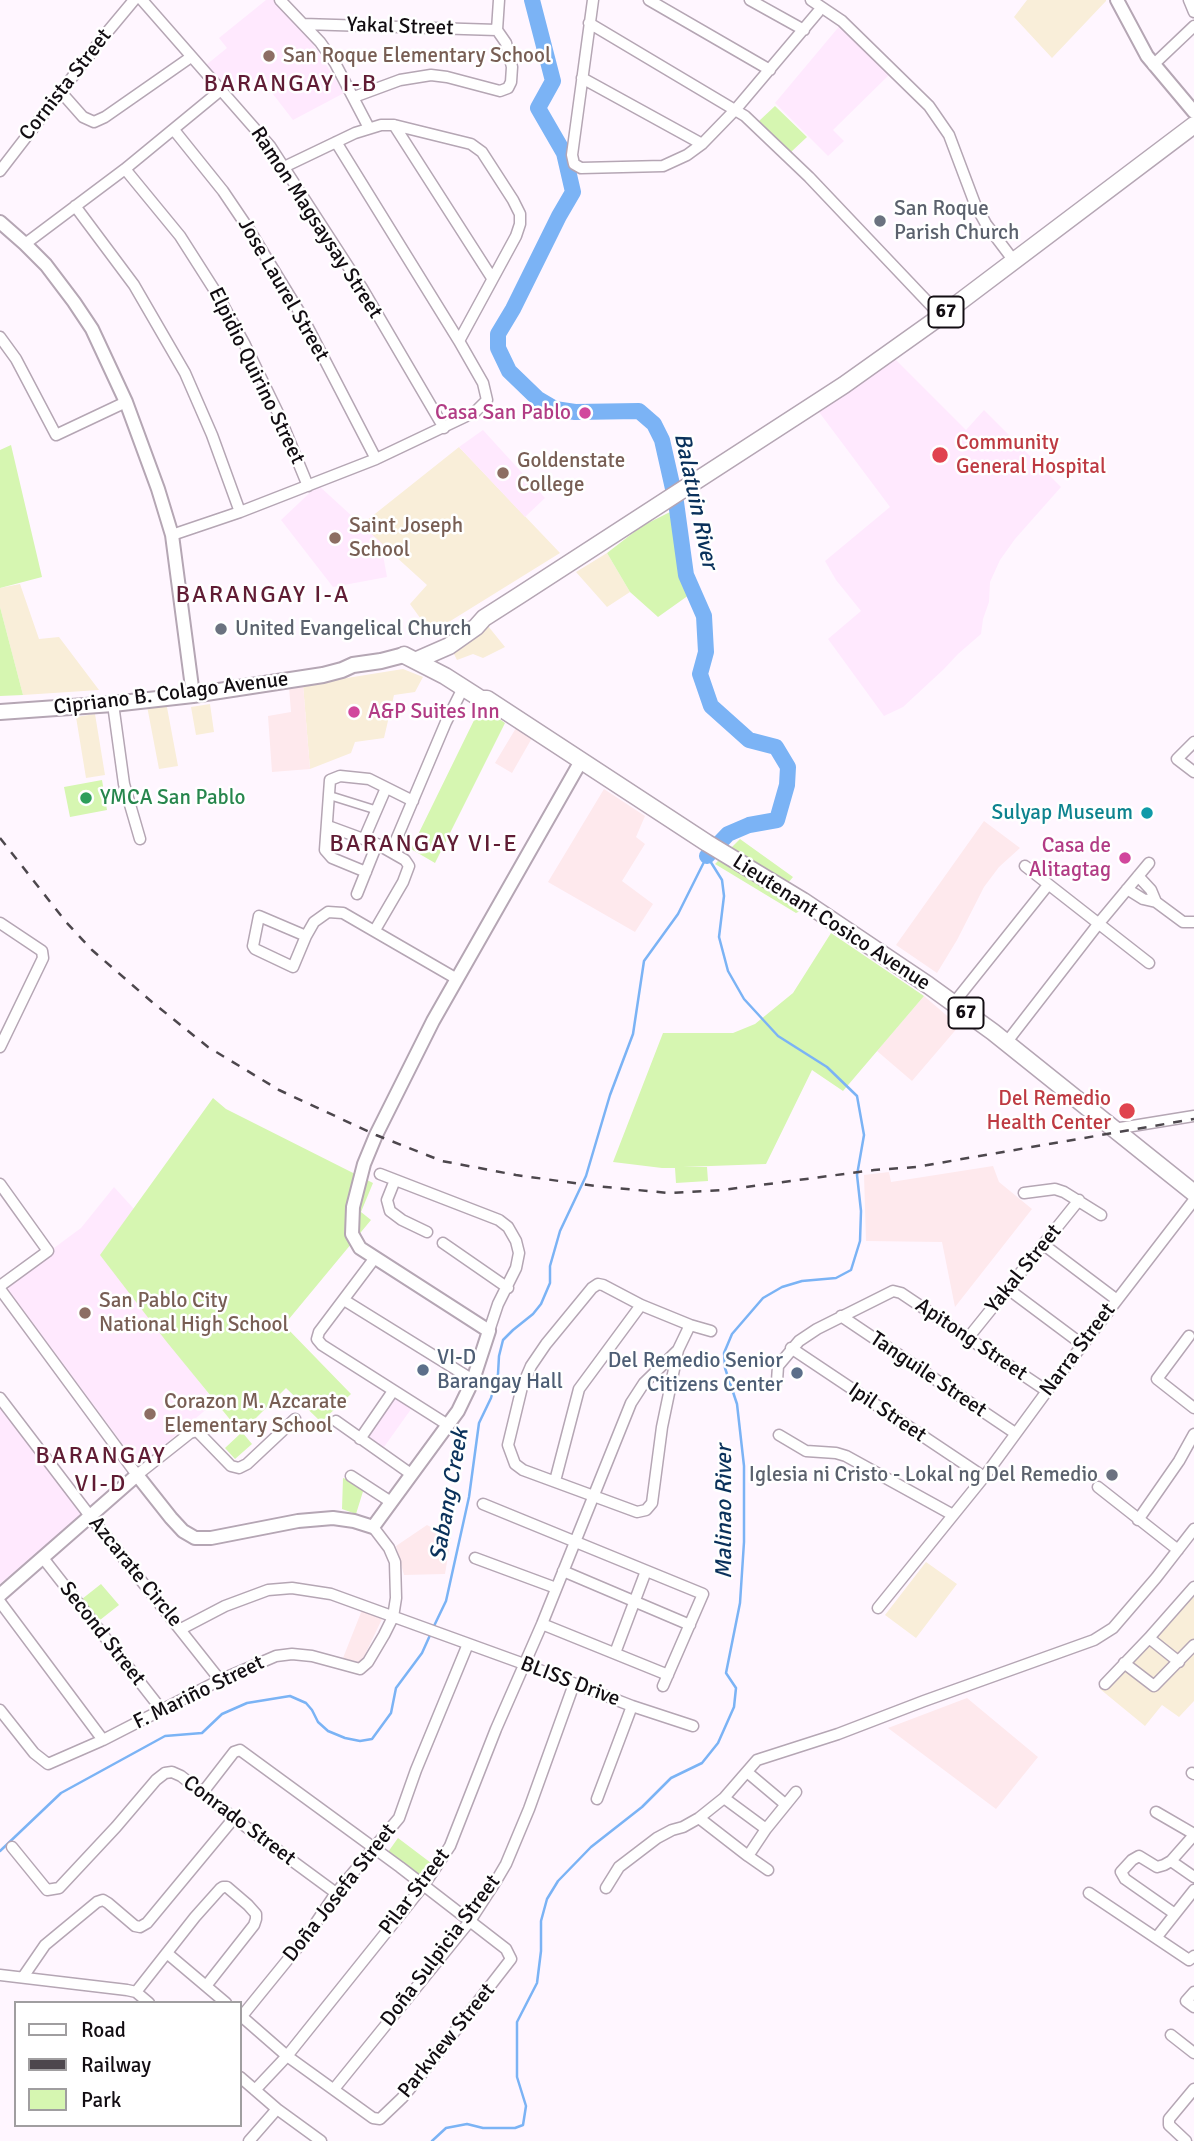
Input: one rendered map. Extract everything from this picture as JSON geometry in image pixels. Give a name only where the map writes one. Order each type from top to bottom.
[{"type":"main road","name":"67","points":[[942,316],[1194,125]]},
{"type":"main road","name":"Cipriano B. Colago Avenue","points":[[0,712],[113,705],[193,695],[342,670],[371,671],[394,667],[472,621],[484,618],[826,397],[942,316]]},
{"type":"main road","name":"Lieutenant Cosico Avenue","points":[[419,654],[463,688],[481,699],[487,699],[707,843],[837,924],[953,1004],[1194,1193]]},
{"type":"main road","name":"Lieutenant Cosico Avenue","points":[[419,654],[486,692],[487,699]]},
{"type":"street","name":"Cornista Street","points":[[0,171],[134,0]]},
{"type":"street","name":"Ramon Magsaysay Street","points":[[142,0],[261,135],[284,167],[362,288],[444,428]]},
{"type":"street","points":[[280,0],[320,42],[335,63],[369,128]]},
{"type":"street","points":[[354,97],[400,80],[431,75],[500,91],[508,88],[512,67],[506,43],[497,30],[499,0]]},
{"type":"street","points":[[593,0],[572,155],[574,164],[582,168],[663,166],[687,155],[702,144],[736,109],[818,12]]},
{"type":"street","points":[[649,0],[770,70]]},
{"type":"street","points":[[750,0],[804,30]]},
{"type":"street","points":[[811,0],[842,21],[929,106],[949,135],[975,204],[986,224],[1014,261]]},
{"type":"street","points":[[1116,0],[1153,65],[1194,112]]},
{"type":"street","points":[[1189,0],[1194,12]]},
{"type":"street","points":[[589,23],[736,109],[809,177],[942,316]]},
{"type":"street","name":"Yakal Street","points":[[303,24],[497,30]]},
{"type":"street","points":[[1153,65],[1194,26]]},
{"type":"street","points":[[60,92],[83,117],[94,122],[191,57]]},
{"type":"street","points":[[582,78],[702,144]]},
{"type":"street","points":[[25,244],[125,169],[221,90]]},
{"type":"street","points":[[284,167],[369,128],[394,125],[471,144],[482,152],[513,200],[520,214],[520,224],[459,341]]},
{"type":"street","points":[[394,125],[492,278]]},
{"type":"street","name":"Jose Laurel Street","points":[[174,130],[223,191],[250,231],[303,318],[376,459]]},
{"type":"street","points":[[172,535],[240,512],[376,459],[444,428],[482,407],[487,400],[459,341],[336,142]]},
{"type":"street","name":"Elpidio Quirino Street","points":[[125,169],[180,236],[217,294],[278,413],[308,486]]},
{"type":"street","points":[[75,206],[134,285],[185,373],[208,424],[240,512]]},
{"type":"street","points":[[0,222],[46,265],[75,302],[92,329],[126,402],[172,535],[193,695]]},
{"type":"street","points":[[0,337],[16,359],[56,435],[126,402]]},
{"type":"street","points":[[391,852],[440,733],[463,688]]},
{"type":"street","points":[[113,705],[124,785],[140,839]]},
{"type":"street","points":[[1194,742],[1177,759],[1194,772]]},
{"type":"street","points":[[489,1331],[374,1259],[360,1248],[352,1234],[351,1224],[364,1164],[397,1093],[457,979],[582,761]]},
{"type":"street","points":[[366,872],[327,855],[325,850],[330,780],[340,776],[369,779],[413,801]]},
{"type":"street","points":[[363,839],[386,788]]},
{"type":"street","points":[[328,795],[376,810]]},
{"type":"street","points":[[328,826],[377,844],[405,860],[409,866],[375,930]]},
{"type":"street","points":[[357,894],[377,844]]},
{"type":"street","points":[[1006,1043],[1149,863]]},
{"type":"street","points":[[1025,866],[1149,962]]},
{"type":"street","points":[[1138,876],[1156,902],[1183,922],[1194,922]]},
{"type":"street","points":[[953,1004],[1048,885]]},
{"type":"street","points":[[1127,889],[1143,900],[1156,902]]},
{"type":"street","points":[[306,936],[259,916],[253,946],[255,950],[293,967],[314,922],[328,912],[343,913],[457,979]]},
{"type":"street","points":[[0,923],[41,951],[42,964],[0,1047]]},
{"type":"street","points":[[1114,1129],[1194,1116]]},
{"type":"street","points":[[0,1184],[48,1251],[0,1287],[171,1518],[183,1531],[195,1538],[211,1538],[298,1521],[332,1518],[373,1527],[466,1397],[498,1304],[516,1268],[519,1253],[516,1241],[508,1227],[499,1220],[380,1174]]},
{"type":"street","points":[[395,1180],[387,1200],[390,1211],[427,1232]]},
{"type":"street","points":[[1024,1193],[1055,1189],[1079,1200],[1101,1215]]},
{"type":"street","name":"Yakal Street","points":[[968,1338],[1079,1200]]},
{"type":"street","name":"Narra Street","points":[[878,1608],[984,1477],[1194,1200]]},
{"type":"street","points":[[443,1243],[508,1288]]},
{"type":"street","points":[[1044,1245],[1117,1300]]},
{"type":"street","points":[[374,1259],[319,1332],[317,1339],[322,1345],[448,1425]]},
{"type":"street","points":[[690,1325],[678,1350],[662,1427],[652,1503],[646,1510],[636,1511],[523,1470],[515,1464],[509,1445],[522,1387],[531,1366],[592,1288],[598,1284],[603,1285],[641,1305],[711,1331]]},
{"type":"street","points":[[1008,1289],[1083,1345]]},
{"type":"street","name":"Apitong Street","points":[[841,1317],[894,1292],[901,1293],[1047,1391]]},
{"type":"street","points":[[344,1300],[473,1380]]},
{"type":"street","points":[[555,1481],[579,1389],[641,1305]]},
{"type":"street","points":[[777,1381],[778,1366],[791,1348],[817,1329],[841,1317]]},
{"type":"street","name":"Tanguile Street","points":[[841,1317],[1015,1433]]},
{"type":"street","points":[[1189,1336],[1157,1379],[1194,1408]]},
{"type":"street","name":"Ipil Street","points":[[791,1348],[984,1477]]},
{"type":"street","name":"Pilar Street","points":[[255,2090],[287,2056],[424,1885],[450,1846],[631,1403],[644,1383],[678,1350]]},
{"type":"street","points":[[360,1439],[393,1391]]},
{"type":"street","name":"Azcarate Circle","points":[[0,1398],[220,1680]]},
{"type":"street","points":[[0,1595],[137,1475],[190,1433],[197,1431],[231,1466],[239,1468],[247,1464],[295,1419]]},
{"type":"street","points":[[336,1422],[411,1474]]},
{"type":"street","points":[[1138,1520],[1179,1461],[1194,1434]]},
{"type":"street","points":[[779,1435],[812,1453],[836,1452],[846,1455],[953,1514]]},
{"type":"street","points":[[351,1476],[391,1502]]},
{"type":"street","points":[[1098,1487],[1178,1550]]},
{"type":"street","points":[[483,1504],[703,1594],[663,1686]]},
{"type":"street","name":"F. Mariño Street","points":[[0,1710],[34,1753],[48,1764],[103,1740],[220,1680],[276,1656],[312,1656],[360,1670],[368,1662],[393,1617],[396,1598],[395,1563],[378,1531],[373,1527]]},
{"type":"street","points":[[606,1888],[619,1867],[664,1834],[699,1818],[724,1798],[757,1760],[838,1734],[1094,1640],[1113,1628],[1194,1529]]},
{"type":"street","name":"Second Street","points":[[43,1558],[161,1709]]},
{"type":"street","points":[[475,1559],[556,1588]]},
{"type":"street","points":[[563,1571],[690,1625]]},
{"type":"street","points":[[615,1653],[646,1571]]},
{"type":"street","points":[[1105,1684],[1190,1599],[1194,1587]]},
{"type":"street","name":"BLISS Drive","points":[[181,1629],[246,1597],[268,1590],[292,1588],[331,1594],[632,1706],[693,1726]]},
{"type":"street","points":[[0,1602],[103,1740]]},
{"type":"street","points":[[542,1624],[668,1675]]},
{"type":"street","points":[[1149,1638],[1179,1662]]},
{"type":"street","name":"Doña Josefa Street","points":[[242,2014],[307,1936],[336,1893],[399,1818],[468,1644]]},
{"type":"street","points":[[1124,1663],[1154,1686],[1194,1645]]},
{"type":"street","name":"Doña Sulpicia Street","points":[[334,2089],[470,1921],[506,1864],[574,1684]]},
{"type":"street","points":[[597,1799],[632,1706]]},
{"type":"street","points":[[203,1792],[234,1752],[240,1750],[470,1921]]},
{"type":"street","name":"Conrado Street","points":[[12,1847],[25,1860],[40,1884],[47,1890],[59,1888],[156,1780],[165,1773],[172,1772],[203,1792],[336,1893]]},
{"type":"street","points":[[747,1772],[785,1804]]},
{"type":"street","points":[[748,1856],[796,1792]]},
{"type":"street","points":[[724,1798],[766,1829]]},
{"type":"street","points":[[1156,1812],[1194,1835],[1171,1861],[1157,1867],[1139,1856],[1121,1872],[1125,1879],[1175,1914]]},
{"type":"street","points":[[23,1977],[45,1945],[97,1902],[103,1900],[108,1903],[135,1926],[140,1927],[147,1923],[234,1818]]},
{"type":"street","points":[[699,1818],[768,1870]]},
{"type":"street","points":[[1171,1861],[1194,1877]]},
{"type":"street","points":[[136,1992],[223,1886],[239,1896],[256,1914],[254,1925],[206,1986]]},
{"type":"street","points":[[1156,1938],[1194,1890]]},
{"type":"street","points":[[1089,1893],[1189,1960],[1194,1956]]},
{"type":"street","name":"Parkview Street","points":[[334,2089],[373,2118],[380,2119],[417,2080],[511,1959],[506,1949],[470,1921]]},
{"type":"street","points":[[168,1954],[224,2001]]},
{"type":"street","points":[[0,1975],[136,1992],[147,2001]]},
{"type":"street","points":[[1194,1992],[1186,2001],[1194,2007]]},
{"type":"street","points":[[242,2016],[287,2056],[334,2089]]},
{"type":"street","points":[[1171,2035],[1194,2053]]},
{"type":"street","points":[[242,2079],[277,2109],[321,2141]]},
{"type":"street","points":[[1186,2141],[1170,2125],[1169,2119],[1194,2089]]},
{"type":"street","points":[[249,2141],[277,2109]]},
{"type":"shaded area","name":"San Roque Elementary School","points":[[266,0],[274,0],[309,38],[344,93],[293,120],[259,76],[235,94],[206,65],[227,48],[219,38]]},
{"type":"shaded area","points":[[1027,0],[1106,1],[1052,58],[1014,17]]},
{"type":"shaded area","points":[[842,23],[892,72],[833,130],[844,141],[828,156],[775,103]]},
{"type":"shaded area","points":[[895,359],[966,430],[984,410],[1061,487],[1000,560],[990,582],[989,602],[981,634],[903,707],[884,716],[828,639],[861,611],[836,580],[825,561],[890,507],[819,412]]},
{"type":"shaded area","name":"Goldenstate College","points":[[483,430],[545,498],[525,517],[459,447]]},
{"type":"shaded area","points":[[459,447],[560,553],[431,633],[410,604],[427,585],[361,525]]},
{"type":"shaded area","name":"Saint Joseph School","points":[[318,485],[389,550],[383,555],[387,577],[333,587],[281,520]]},
{"type":"shaded area","points":[[607,553],[630,592],[607,607],[576,572]]},
{"type":"shaded area","points":[[20,584],[39,639],[59,637],[99,690],[23,695],[0,607],[0,588]]},
{"type":"shaded area","points":[[488,626],[505,647],[483,658],[473,654],[457,660],[452,650],[456,644]]},
{"type":"shaded area","points":[[403,669],[423,677],[415,692],[394,695],[384,738],[355,742],[351,753],[310,769],[303,685]]},
{"type":"shaded area","points":[[303,684],[310,769],[272,772],[268,716],[291,712],[289,687]]},
{"type":"shaded area","points":[[166,702],[178,766],[159,769],[147,706]]},
{"type":"shaded area","points":[[210,704],[214,732],[196,735],[191,707]]},
{"type":"shaded area","points":[[95,714],[105,775],[86,778],[76,717]]},
{"type":"shaded area","points":[[516,728],[532,738],[512,773],[495,763]]},
{"type":"shaded area","points":[[604,789],[645,816],[636,837],[645,844],[622,881],[653,904],[635,932],[548,882]]},
{"type":"shaded area","points":[[984,821],[1020,848],[999,867],[984,887],[937,973],[896,945]]},
{"type":"shaded area","points":[[924,996],[959,1026],[912,1081],[877,1051]]},
{"type":"shaded area","points":[[993,1166],[999,1182],[1032,1209],[955,1307],[942,1242],[866,1241],[864,1175],[889,1172],[891,1182]]},
{"type":"shaded area","name":"San Pablo City National High School","points":[[114,1187],[134,1209],[101,1255],[215,1402],[139,1466],[4,1285],[81,1228]]},
{"type":"shaded area","points":[[396,1393],[414,1405],[384,1447],[366,1435]]},
{"type":"shaded area","points":[[0,1403],[82,1514],[0,1584]]},
{"type":"shaded area","points":[[427,1525],[451,1538],[445,1574],[404,1575],[396,1546]]},
{"type":"shaded area","points":[[926,1562],[957,1584],[916,1638],[885,1615]]},
{"type":"shaded area","points":[[1194,1583],[1194,1701],[1179,1717],[1162,1705],[1145,1726],[1100,1689]]},
{"type":"shaded area","points":[[362,1610],[382,1619],[361,1663],[343,1658]]},
{"type":"shaded area","points":[[967,1698],[1038,1757],[996,1809],[888,1728]]},
{"type":"green space","points":[[775,106],[807,137],[791,152],[759,121]]},
{"type":"green space","points":[[11,445],[42,577],[0,588],[0,450]]},
{"type":"green space","points":[[672,511],[689,595],[658,617],[630,592],[607,553],[642,526]]},
{"type":"green space","points":[[0,607],[23,695],[0,696]]},
{"type":"green space","points":[[481,706],[505,723],[435,863],[411,849]]},
{"type":"green space","name":"YMCA San Pablo","points":[[102,780],[107,810],[70,817],[64,787]]},
{"type":"green space","points":[[740,839],[793,877],[788,883],[817,903],[796,913],[715,864]]},
{"type":"green space","points":[[831,933],[924,996],[843,1091],[812,1070],[766,1164],[683,1167],[707,1167],[708,1181],[676,1183],[675,1168],[613,1162],[663,1033],[733,1033],[755,1024],[793,993]]},
{"type":"green space","points":[[213,1098],[226,1109],[373,1183],[361,1212],[371,1220],[284,1325],[351,1394],[321,1422],[286,1388],[242,1432],[252,1444],[235,1459],[225,1448],[241,1433],[100,1255]]},
{"type":"green space","points":[[343,1478],[365,1485],[356,1514],[342,1509]]},
{"type":"green space","points":[[101,1584],[119,1605],[100,1620],[82,1599]]},
{"type":"green space","points":[[398,1838],[435,1866],[424,1879],[388,1852]]},
{"type":"waterway","name":"Balatuin River","points":[[532,0],[553,81],[538,108],[564,153],[573,192],[498,334],[498,348],[509,371],[538,399],[555,409],[575,412],[639,411],[654,424],[662,440],[676,502],[686,575],[704,616],[706,652],[700,674],[711,706],[749,740],[776,747],[788,767],[787,785],[777,820],[749,825],[728,834],[707,856]]},
{"type":"waterway","name":"Sabang Creek","points":[[434,1626],[446,1601],[469,1497],[479,1423],[491,1398],[498,1374],[503,1340],[533,1314],[541,1304],[550,1283],[550,1266],[560,1231],[586,1176],[610,1095],[633,1034],[644,961],[678,914],[707,856]]},
{"type":"waterway","name":"Malinao River","points":[[432,2141],[446,2128],[467,2124],[483,2128],[515,2128],[523,2125],[526,2106],[517,2077],[517,2022],[537,1983],[541,1921],[547,1899],[558,1881],[591,1847],[642,1807],[671,1778],[702,1763],[718,1743],[734,1707],[736,1688],[726,1673],[740,1603],[744,1542],[744,1466],[737,1404],[725,1368],[724,1353],[732,1334],[763,1298],[782,1287],[802,1281],[836,1278],[851,1270],[860,1241],[861,1211],[857,1175],[864,1135],[857,1096],[827,1067],[778,1036],[744,999],[728,971],[719,937],[724,896],[722,880],[707,856]]},
{"type":"waterway","name":"Sabang Creek","points":[[0,1851],[61,1793],[165,1736],[202,1733],[222,1714],[247,1703],[290,1696],[306,1703],[318,1722],[328,1731],[360,1741],[372,1739],[391,1713],[396,1688],[422,1653],[431,1633]]},
{"type":"railway","points":[[0,838],[66,922],[92,950],[208,1047],[279,1090],[376,1135],[442,1161],[595,1186],[669,1193],[723,1190],[916,1167],[1194,1119]]},
{"type":"place","name":"San Roque Elementary School","points":[[269,56]]},
{"type":"place","name":"San Roque Parish Church","points":[[880,221]]},
{"type":"place","name":"Casa San Pablo","points":[[585,413]]},
{"type":"place","name":"Community General Hospital","points":[[940,455]]},
{"type":"place","name":"Goldenstate College","points":[[503,473]]},
{"type":"place","name":"Saint Joseph School","points":[[335,538]]},
{"type":"place","name":"United Evangelical Church","points":[[221,629]]},
{"type":"place","name":"A&P Suites Inn","points":[[354,712]]},
{"type":"place","name":"YMCA San Pablo","points":[[86,798]]},
{"type":"place","name":"Sulyap Museum","points":[[1147,813]]},
{"type":"place","name":"Casa de Alitagtag","points":[[1125,858]]},
{"type":"place","name":"Del Remedio Health Center","points":[[1127,1111]]},
{"type":"place","name":"San Pablo City National High School","points":[[85,1313]]},
{"type":"place","name":"VI-D Barangay Hall","points":[[423,1370]]},
{"type":"place","name":"Del Remedio Senior Citizens Center","points":[[797,1373]]},
{"type":"place","name":"Corazon M. Azcarate Elementary School","points":[[150,1414]]},
{"type":"place","name":"Iglesia ni Cristo - Lokal ng Del Remedio","points":[[1112,1475]]},
{"type":"district","name":"BARANGAY I-B","points":[[291,85]]},
{"type":"district","name":"BARANGAY I-A","points":[[263,596]]},
{"type":"district","name":"BARANGAY VI-E","points":[[424,845]]},
{"type":"district","name":"BARANGAY VI-D","points":[[101,1471]]}]
